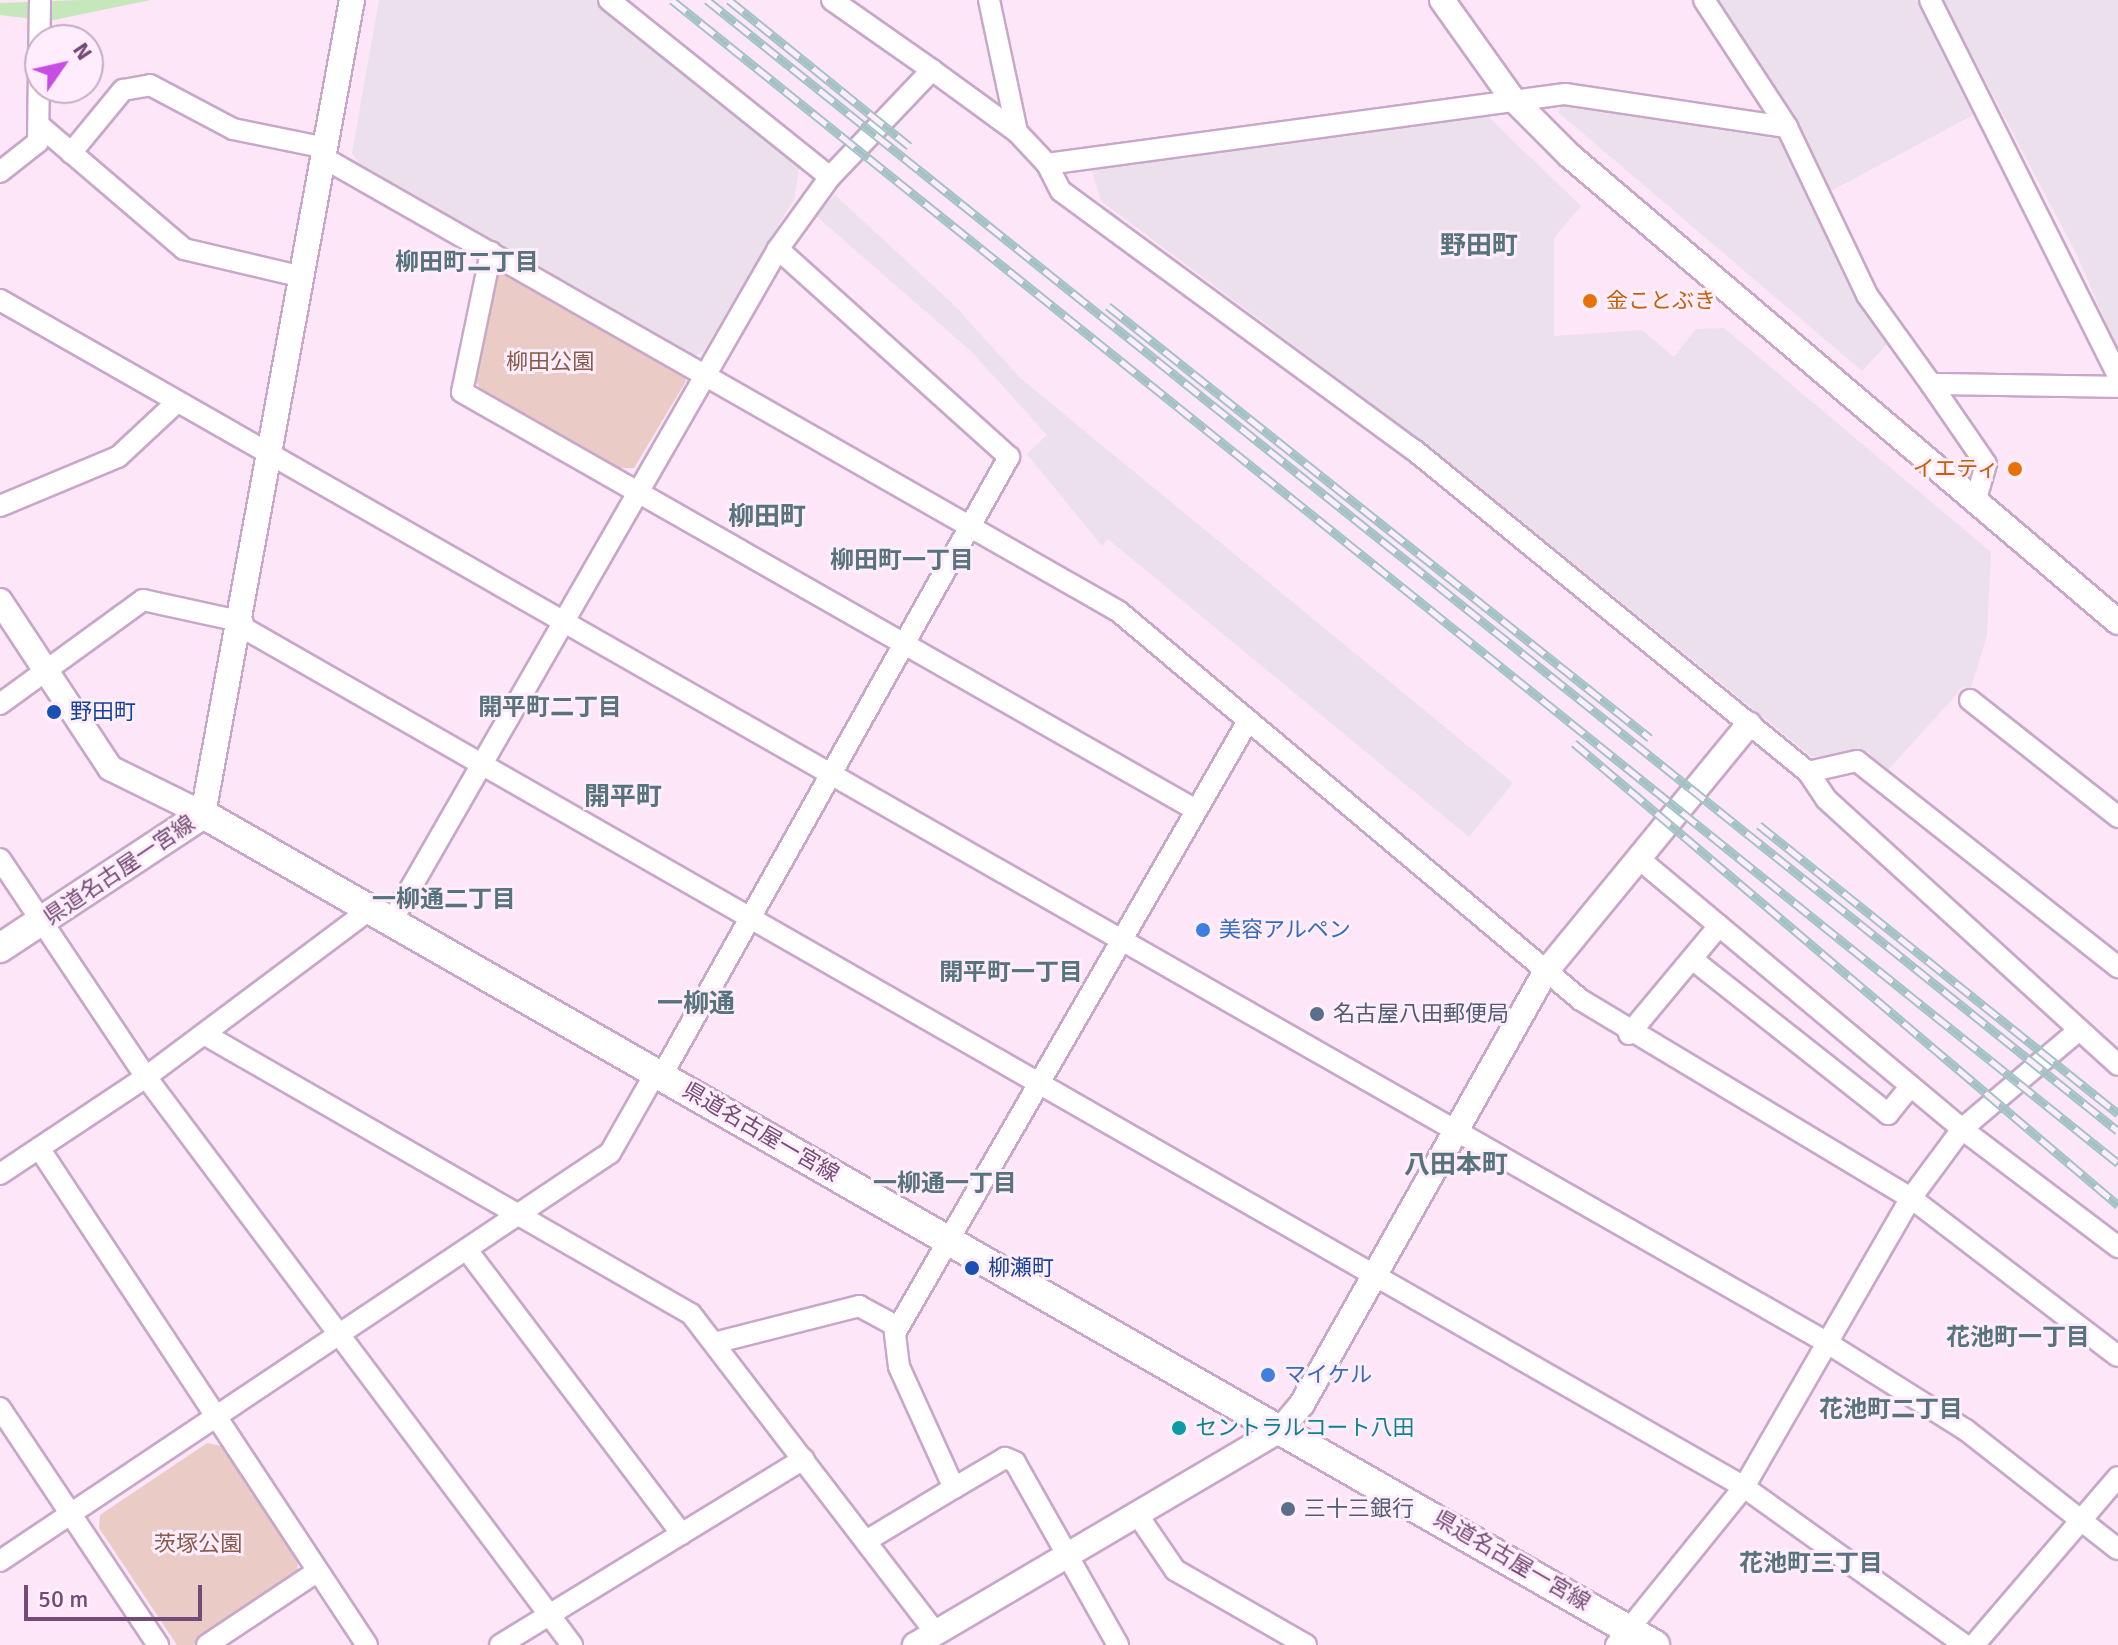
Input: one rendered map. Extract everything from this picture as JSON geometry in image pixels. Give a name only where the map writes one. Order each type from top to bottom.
[{"type":"main road","name":"県道名古屋一宮線","points":[[0,948],[203,814],[379,918],[659,1073],[1281,1429],[1622,1636],[1655,1645]]},
{"type":"street","points":[[0,601],[110,768],[203,814],[242,625],[352,0]]},
{"type":"street","points":[[609,0],[830,177]]},
{"type":"street","points":[[832,0],[1017,132],[1047,164],[1061,191],[1414,450],[1808,772],[1826,799],[2118,1065]]},
{"type":"street","points":[[989,0],[1017,132]]},
{"type":"street","points":[[1442,0],[1512,98],[1570,156],[1976,498],[2118,622]]},
{"type":"street","points":[[1704,0],[1787,127],[1867,295],[1986,464],[1976,498]]},
{"type":"street","points":[[1930,0],[2118,376]]},
{"type":"street","points":[[0,172],[38,142],[40,1]]},
{"type":"street","points":[[0,1174],[379,918],[480,767],[560,621],[778,249],[830,177],[932,70]]},
{"type":"street","points":[[71,153],[123,90],[150,85],[233,129],[325,153],[491,252],[1118,611],[1547,970],[1629,1034],[1911,1198],[2118,1356]]},
{"type":"street","points":[[1047,164],[1512,98],[1565,94],[1787,127]]},
{"type":"street","points":[[39,125],[184,249],[303,277]]},
{"type":"street","points":[[0,1561],[610,1153],[659,1073],[832,774],[1009,457],[778,249]]},
{"type":"street","points":[[491,252],[462,392],[1196,810]]},
{"type":"street","points":[[0,300],[1826,1342],[1966,1430],[2083,1518],[2118,1549]]},
{"type":"street","points":[[1931,384],[2118,387]]},
{"type":"street","points":[[0,506],[118,457],[177,402]]},
{"type":"street","points":[[0,704],[47,673],[143,600],[242,625],[480,767],[750,916],[1037,1084],[1744,1487],[1965,1645]]},
{"type":"street","points":[[1970,700],[2118,817]]},
{"type":"street","points":[[954,1488],[899,1367],[898,1327],[1248,721]]},
{"type":"street","points":[[204,1034],[691,1314],[866,1541],[926,1639],[1281,1429],[1375,1277],[1547,970],[1749,724]]},
{"type":"street","points":[[1808,772],[1857,761],[2118,967]]},
{"type":"street","points":[[1638,858],[1962,1129],[2118,1247]]},
{"type":"street","points":[[0,859],[146,1077],[572,1645]]},
{"type":"street","points":[[1629,1034],[1719,926]]},
{"type":"street","points":[[1692,959],[1888,1114],[1911,1086]]},
{"type":"street","points":[[1622,1636],[1744,1487],[1911,1198],[1962,1129],[2078,1031]]},
{"type":"street","points":[[39,1148],[367,1645]]},
{"type":"street","points":[[467,1250],[682,1534]]},
{"type":"street","points":[[714,1343],[859,1306],[898,1327]]},
{"type":"street","points":[[0,1408],[158,1645]]},
{"type":"street","points":[[866,1541],[1005,1458],[1015,1462],[1118,1645]]},
{"type":"street","points":[[500,1645],[803,1459]]},
{"type":"street","points":[[1974,1645],[2118,1477]]},
{"type":"street","points":[[1137,1514],[1175,1570],[1306,1645]]},
{"type":"street","points":[[207,1645],[318,1571]]},
{"type":"shaded area","points":[[150,0],[49,21],[0,15],[0,3]]},
{"type":"shaded area","points":[[379,0],[596,0],[800,165],[794,199],[703,352],[694,356],[361,166],[352,153]]},
{"type":"shaded area","points":[[1712,0],[1916,0],[1973,115],[1831,191]]},
{"type":"shaded area","points":[[1943,0],[2118,0],[2118,352],[2078,257]]},
{"type":"shaded area","points":[[1561,102],[1783,133],[1888,343],[1862,371],[1559,113]]},
{"type":"shaded area","points":[[1484,113],[1581,206],[1554,238],[1554,336],[1642,330],[1674,357],[1696,329],[1724,328],[1991,552],[1987,636],[1970,690],[1964,686],[1888,770],[1866,751],[1812,757],[1440,455],[1101,201],[1091,168]]},
{"type":"shaded area","points":[[835,195],[956,307],[1020,378],[1513,783],[1469,837],[1108,539],[1102,546],[1027,454],[1047,435],[971,351],[815,215]]},
{"type":"green space","name":"柳田公園","points":[[510,271],[683,372],[686,381],[634,468],[620,468],[482,392],[475,379],[494,276]]},
{"type":"green space","name":"茨塚公園","points":[[207,1443],[221,1446],[298,1561],[297,1575],[193,1645],[177,1645],[99,1528],[100,1515]]},
{"type":"railway","points":[[672,0],[2118,1163]]},
{"type":"railway","points":[[707,0],[2118,1131]]},
{"type":"railway","points":[[729,0],[909,146]]},
{"type":"railway","points":[[1108,306],[1650,738]]},
{"type":"railway","points":[[1574,743],[2118,1205]]},
{"type":"railway","points":[[1759,825],[2118,1114]]},
{"type":"place","name":"金ことぶき","points":[[1590,301]]},
{"type":"place","name":"イエティ","points":[[2015,469]]},
{"type":"place","name":"野田町","points":[[54,712]]},
{"type":"place","name":"美容アルペン","points":[[1203,930]]},
{"type":"place","name":"名古屋八田郵便局","points":[[1317,1014]]},
{"type":"place","name":"柳瀬町","points":[[972,1268]]},
{"type":"place","name":"マイケル","points":[[1268,1375]]},
{"type":"place","name":"セントラルコート八田","points":[[1179,1428]]},
{"type":"place","name":"三十三銀行","points":[[1288,1509]]},
{"type":"district","name":"野田町","points":[[1479,247]]},
{"type":"district","name":"柳田町二丁目","points":[[467,263]]},
{"type":"district","name":"柳田町","points":[[767,518]]},
{"type":"district","name":"柳田町一丁目","points":[[902,561]]},
{"type":"district","name":"開平町二丁目","points":[[550,708]]},
{"type":"district","name":"開平町","points":[[623,798]]},
{"type":"district","name":"一柳通二丁目","points":[[444,900]]},
{"type":"district","name":"開平町一丁目","points":[[1011,973]]},
{"type":"district","name":"一柳通","points":[[696,1005]]},
{"type":"district","name":"八田本町","points":[[1456,1166]]},
{"type":"district","name":"一柳通一丁目","points":[[945,1184]]},
{"type":"district","name":"花池町一丁目","points":[[2018,1338]]},
{"type":"district","name":"花池町二丁目","points":[[1891,1410]]},
{"type":"district","name":"花池町三丁目","points":[[1811,1564]]}]
